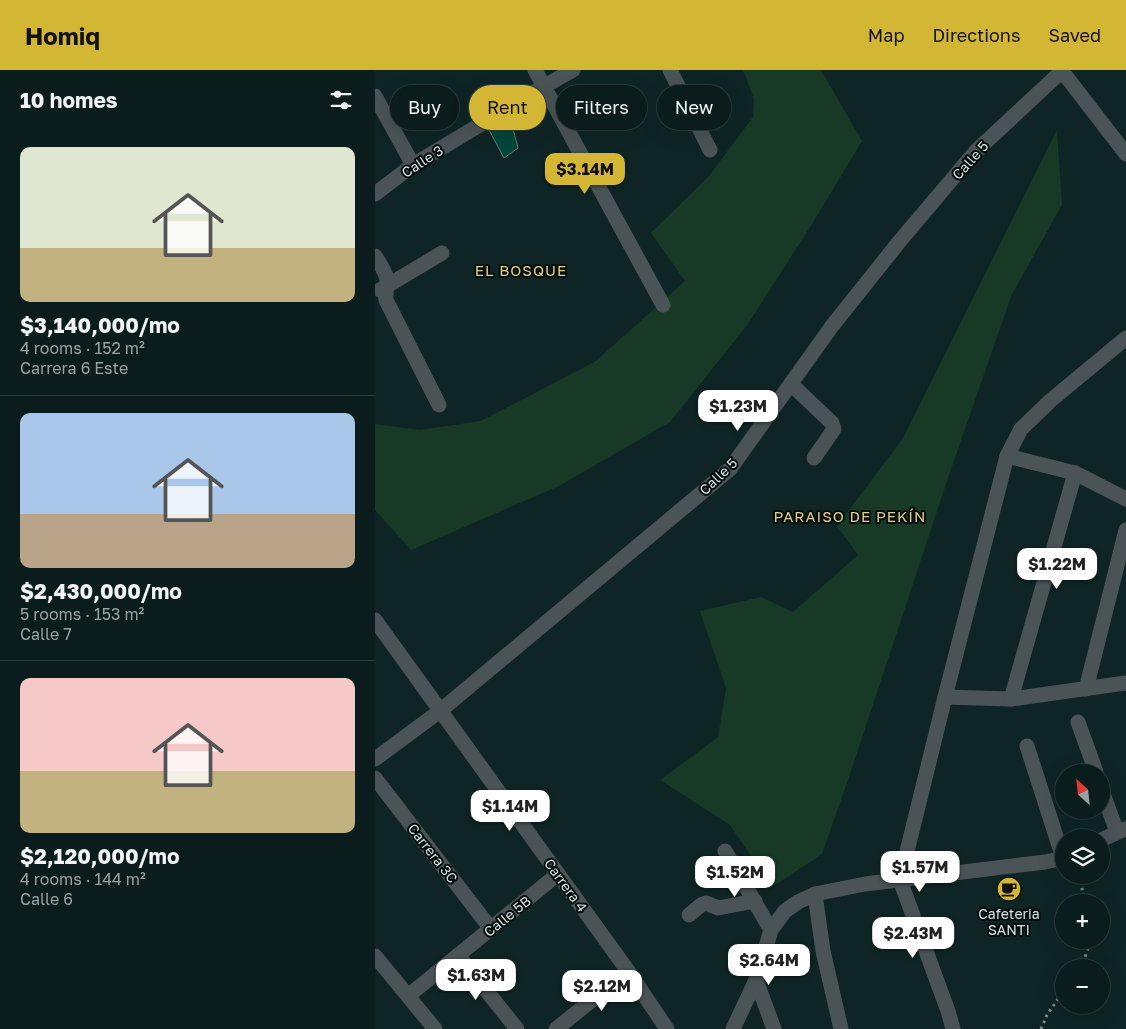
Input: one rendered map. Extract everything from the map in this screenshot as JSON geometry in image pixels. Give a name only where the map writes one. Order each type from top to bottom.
[{"type":"street","points":[[535,70],[542,85]]},
{"type":"street","name":"Calle 3","points":[[546,85],[573,70]]},
{"type":"street","points":[[670,70],[710,150]]},
{"type":"street","points":[[1062,70],[1126,154]]},
{"type":"street","name":"Calle 5","points":[[375,759],[440,710],[730,469],[833,326],[899,242],[977,151],[1062,70]]},
{"type":"street","points":[[546,92],[663,305]]},
{"type":"street","points":[[375,96],[413,165]]},
{"type":"street","name":"Calle 3","points":[[375,194],[413,165],[471,130]]},
{"type":"street","points":[[381,290],[442,253]]},
{"type":"street","points":[[375,256],[387,278],[381,290]]},
{"type":"street","points":[[381,290],[385,293],[386,300],[439,405]]},
{"type":"street","points":[[953,1029],[900,880],[945,697],[1007,456],[1021,429],[1051,401],[1126,338]]},
{"type":"street","points":[[791,384],[832,423],[834,429],[814,458]]},
{"type":"street","points":[[1007,456],[1075,473],[1126,498]]},
{"type":"street","points":[[1011,698],[1075,473]]},
{"type":"street","points":[[1086,689],[1126,530]]},
{"type":"street","name":"Carrera 4","points":[[375,620],[628,971],[667,1029]]},
{"type":"street","points":[[945,697],[1011,698],[1126,683]]},
{"type":"street","points":[[1078,722],[1093,764]]},
{"type":"street","points":[[1027,746],[1055,833]]},
{"type":"street","name":"Carrera 3C","points":[[375,778],[491,929]]},
{"type":"street","points":[[1110,807],[1121,830]]},
{"type":"street","points":[[725,850],[771,930]]},
{"type":"street","points":[[733,1029],[756,980],[771,930],[785,911],[798,902],[815,894],[865,884],[1055,860]]},
{"type":"street","name":"Calle 5B","points":[[408,996],[558,874]]},
{"type":"street","points":[[815,894],[823,951],[841,1029]]},
{"type":"street","points":[[689,915],[706,903],[718,908],[755,901]]},
{"type":"street","points":[[459,955],[517,1029]]},
{"type":"street","points":[[375,956],[435,1029]]},
{"type":"street","points":[[556,1029],[628,971]]},
{"type":"street","points":[[756,980],[774,1029]]},
{"type":"path","points":[[1041,1029],[1055,1003]]},
{"type":"green space","points":[[743,70],[821,70],[862,141],[748,324],[670,422],[559,486],[411,550],[375,510],[375,424],[420,430],[481,421],[596,361],[685,281],[651,233],[709,176],[753,117],[754,99]]},
{"type":"green space","points":[[1057,130],[1062,205],[1012,294],[950,472],[822,854],[772,887],[730,825],[660,780],[718,737],[726,688],[700,611],[761,597],[793,612],[858,555],[837,526],[903,438]]},
{"type":"building","points":[[489,130],[513,130],[518,148],[504,158]]},
{"type":"place","name":"Cafeteria SANTI","points":[[1009,889]]},
{"type":"district","name":"EL BOSQUE","points":[[521,270]]},
{"type":"district","name":"PARAISO DE PEKÍN","points":[[850,516]]}]
